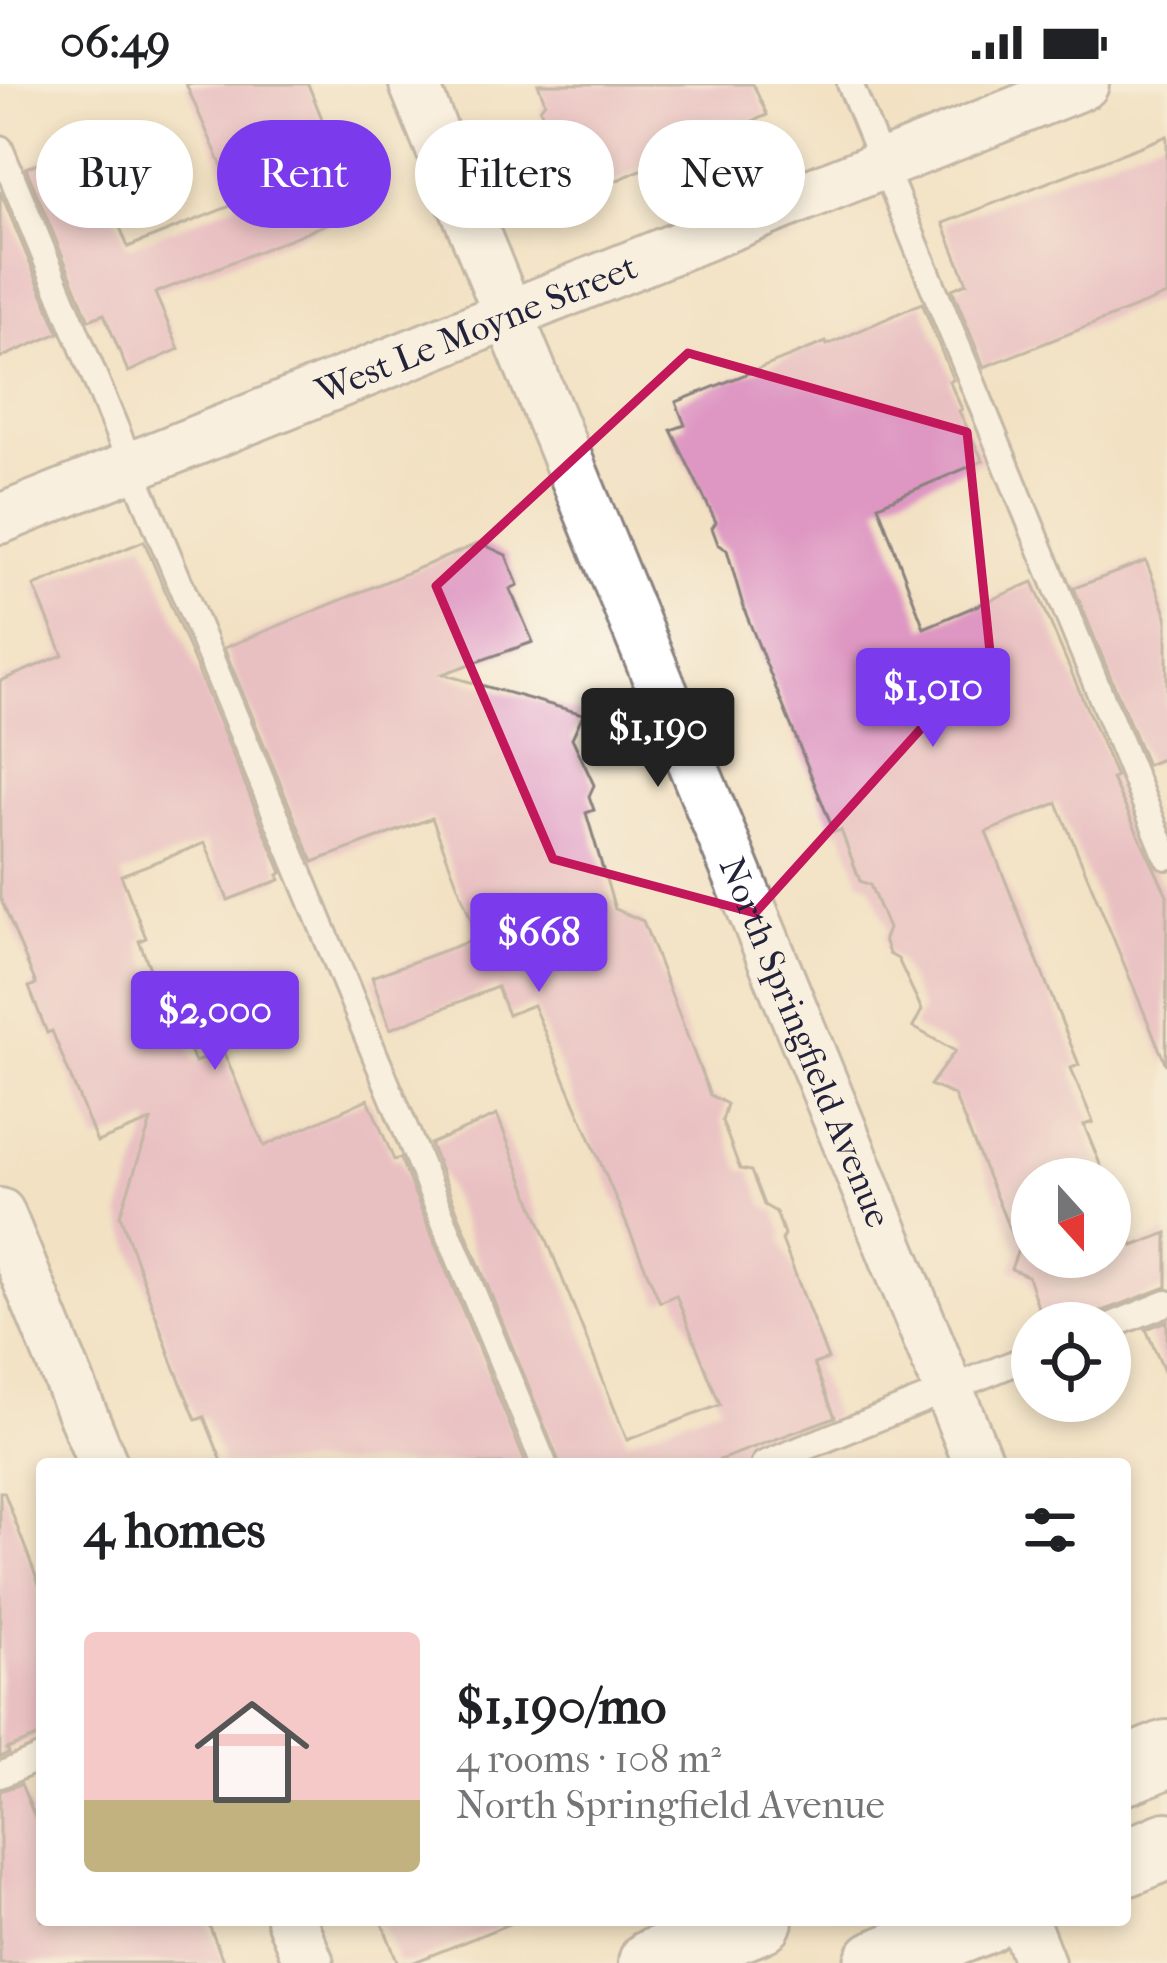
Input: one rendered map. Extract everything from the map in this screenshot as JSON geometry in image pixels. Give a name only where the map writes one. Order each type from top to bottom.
[{"type":"main road","points":[[1131,1769],[1167,1754]]},
{"type":"main road","points":[[652,1963],[744,1926]]},
{"type":"main road","points":[[878,1963],[969,1926]]},
{"type":"street","name":"North Springfield Avenue","points":[[414,84],[977,1458]]},
{"type":"street","name":"West Le Moyne Street","points":[[0,519],[1084,84]]},
{"type":"street","points":[[0,1213],[102,1458]]},
{"type":"street","points":[[294,1926],[309,1963]]},
{"type":"street","points":[[1025,1926],[1040,1963]]},
{"type":"lane","points":[[850,84],[1167,857]]},
{"type":"lane","points":[[0,148],[542,1458]]},
{"type":"lane","points":[[1131,1318],[1167,1303]]},
{"type":"lane","points":[[779,1458],[1011,1364]]},
{"type":"lane","points":[[0,1774],[36,1759]]},
{"type":"highlighted area","points":[[688,353],[967,432],[990,652],[755,913],[553,859],[436,586]]},
{"type":"building","points":[[186,84],[308,84],[322,120],[217,120],[217,155]]},
{"type":"building","points":[[538,84],[753,84],[767,115],[756,120],[638,120],[638,171],[614,182],[614,120],[545,120],[540,109],[545,102]]},
{"type":"building","points":[[1167,136],[1167,295],[984,367],[952,289],[967,283],[943,223]]},
{"type":"building","points":[[36,164],[36,192],[26,168]]},
{"type":"building","points":[[0,191],[59,333],[0,358]]},
{"type":"building","points":[[217,211],[217,228],[317,228],[155,293],[179,349],[128,372],[104,314],[89,320],[51,228],[120,228],[128,247],[176,228],[193,228],[193,221]]},
{"type":"building","points":[[922,303],[953,380],[949,381],[959,411],[983,461],[878,505],[924,628],[1033,582],[1116,777],[1112,779],[1167,895],[1166,1065],[1057,803],[986,832],[1079,1065],[1071,1068],[1093,1122],[1084,1125],[1097,1158],[1011,1158],[1011,1233],[954,1095],[930,1085],[955,1051],[913,1027],[922,1010],[898,959],[889,954],[884,939],[888,929],[870,885],[860,881],[841,830],[834,832],[744,609],[727,550],[718,544],[712,528],[716,522],[671,430],[685,425],[676,402]]},
{"type":"building","points":[[144,541],[282,873],[280,880],[228,900],[205,843],[121,875],[146,938],[139,941],[178,1038],[181,1027],[195,1062],[223,1051],[264,1146],[368,1099],[394,1160],[400,1158],[524,1458],[221,1458],[204,1417],[196,1420],[120,1215],[151,1121],[97,1142],[52,1031],[47,1033],[29,987],[36,984],[0,897],[0,681],[63,655],[34,586]]},
{"type":"building","points":[[480,543],[506,555],[518,585],[510,589],[533,642],[442,674],[583,714],[572,738],[594,785],[589,796],[594,810],[586,813],[615,909],[643,921],[710,1095],[727,1104],[722,1121],[740,1169],[751,1171],[764,1205],[776,1212],[782,1240],[828,1359],[814,1364],[835,1417],[725,1458],[558,1458],[430,1144],[497,1115],[627,1440],[720,1405],[676,1295],[660,1302],[533,1005],[508,1015],[497,987],[390,1029],[372,977],[478,938],[432,818],[313,862],[224,648]]},
{"type":"building","points":[[1146,561],[1167,616],[1167,757],[1147,765],[1074,588]]},
{"type":"building","points":[[1167,1233],[1167,1287],[1127,1302],[1036,1302],[1029,1278],[1131,1278],[1131,1241],[1133,1246]]},
{"type":"building","points":[[1167,1321],[1167,1375],[1166,1376],[1146,1329]]},
{"type":"building","points":[[0,1492],[4,1492],[36,1576],[36,1737],[7,1749],[9,1753],[0,1757]]},
{"type":"building","points":[[21,1784],[36,1820],[36,1926],[209,1926],[224,1963],[0,1963],[0,1791]]},
{"type":"building","points":[[383,1926],[504,1926],[412,1963],[398,1963]]}]
